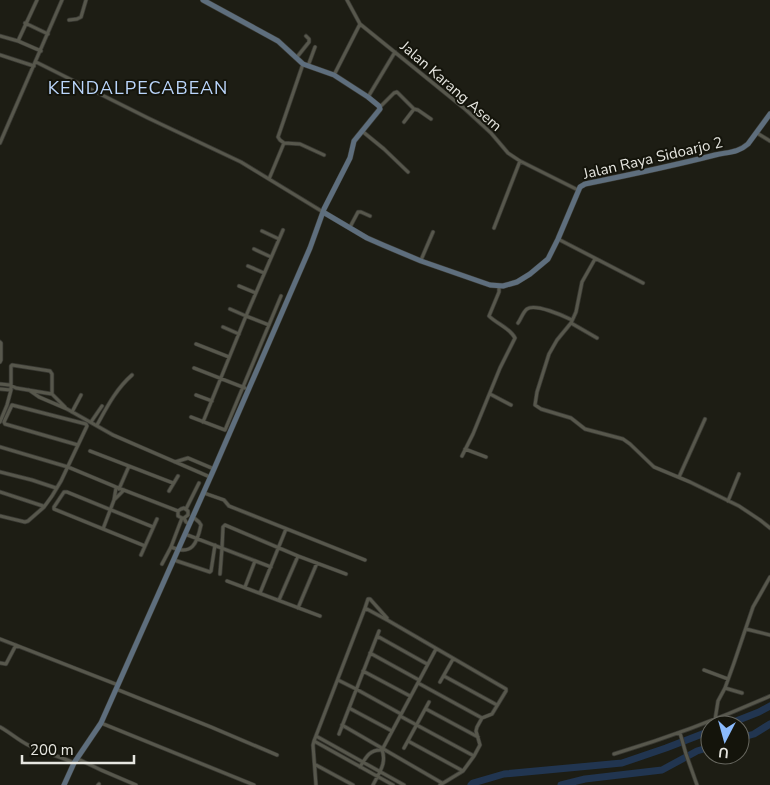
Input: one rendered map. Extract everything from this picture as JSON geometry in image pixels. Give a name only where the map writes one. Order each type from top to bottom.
[{"type":"street","points":[[18,40],[37,0]]},
{"type":"street","points":[[0,143],[62,0]]},
{"type":"street","points":[[69,20],[81,17],[86,0]]},
{"type":"street","points":[[202,0],[267,34],[306,65],[334,75],[368,97],[380,108]]},
{"type":"street","name":"Jalan Karang Asem","points":[[347,0],[360,24],[465,109],[491,133],[508,153],[578,190]]},
{"type":"street","points":[[25,23],[48,34]]},
{"type":"street","points":[[334,75],[360,24]]},
{"type":"street","points":[[0,36],[18,40],[41,51]]},
{"type":"street","points":[[296,57],[309,42],[306,36]]},
{"type":"street","points":[[315,47],[278,135],[284,143],[300,144],[324,155]]},
{"type":"street","points":[[368,97],[395,52]]},
{"type":"street","points":[[0,55],[35,64],[241,162],[375,242],[499,289],[489,316],[511,332],[515,338],[462,456]]},
{"type":"street","points":[[64,785],[76,761],[101,723],[214,469],[227,431],[310,248],[324,209],[350,158],[354,141],[380,108],[396,92],[414,109],[431,119]]},
{"type":"street","points":[[404,122],[414,109]]},
{"type":"street","name":"Jalan Raya Sidoarjo 2","points":[[499,289],[530,274],[548,259],[561,240],[580,187],[586,184],[738,151],[759,135],[770,114]]},
{"type":"street","points":[[362,130],[408,172]]},
{"type":"street","points":[[759,135],[770,141]]},
{"type":"street","points":[[269,179],[284,143]]},
{"type":"street","points":[[494,228],[520,161]]},
{"type":"street","points":[[350,228],[358,212],[370,216]]},
{"type":"street","points":[[203,422],[283,230]]},
{"type":"street","points":[[262,231],[279,239]]},
{"type":"street","points":[[421,261],[433,232]]},
{"type":"street","points":[[561,240],[643,283]]},
{"type":"street","points":[[254,249],[271,257]]},
{"type":"street","points":[[595,258],[582,282],[577,309],[571,322],[557,340],[550,354],[539,386],[535,405],[541,409],[571,418],[584,429],[623,439],[654,467],[728,501],[751,514],[770,528]]},
{"type":"street","points":[[248,266],[264,273]]},
{"type":"street","points":[[239,286],[256,293]]},
{"type":"street","points":[[246,388],[281,296]]},
{"type":"street","points":[[518,323],[526,310],[531,308],[547,310],[597,338]]},
{"type":"street","points":[[230,310],[269,325]]},
{"type":"street","points":[[223,327],[239,334]]},
{"type":"street","points":[[0,342],[0,362]]},
{"type":"street","points":[[196,344],[229,357]]},
{"type":"street","points":[[0,422],[11,390],[10,368],[12,365],[50,371],[52,374],[52,394]]},
{"type":"street","points":[[194,368],[246,388]]},
{"type":"street","points":[[96,425],[119,388],[132,375]]},
{"type":"street","points":[[0,384],[52,394],[67,409]]},
{"type":"street","points":[[0,390],[16,388]]},
{"type":"street","points":[[29,390],[113,435],[210,478]]},
{"type":"street","points":[[490,394],[511,405]]},
{"type":"street","points":[[72,412],[81,395]]},
{"type":"street","points":[[196,395],[212,401]]},
{"type":"street","points":[[0,516],[25,522],[44,507],[71,468],[78,445],[87,426],[86,424],[12,406],[4,422],[5,424],[78,445]]},
{"type":"street","points":[[91,422],[102,406]]},
{"type":"street","points":[[191,417],[227,431]]},
{"type":"street","points":[[679,477],[706,419]]},
{"type":"street","points":[[0,447],[71,468],[178,511],[181,509],[191,510],[201,525],[197,539],[190,549],[178,550],[171,547]]},
{"type":"street","points":[[465,449],[486,456]]},
{"type":"street","points":[[90,451],[173,483]]},
{"type":"street","points":[[174,462],[188,458],[214,469]]},
{"type":"street","points":[[103,529],[130,466]]},
{"type":"street","points":[[0,472],[56,488]]},
{"type":"street","points":[[728,501],[739,474]]},
{"type":"street","points":[[169,491],[178,476]]},
{"type":"street","points":[[162,564],[183,518],[188,515],[187,510],[199,483]]},
{"type":"street","points":[[114,500],[120,489]]},
{"type":"street","points":[[145,546],[54,509],[54,507],[65,491],[153,527]]},
{"type":"street","points":[[0,492],[44,507]]},
{"type":"street","points":[[203,492],[224,500],[229,506],[365,560]]},
{"type":"street","points":[[178,511],[178,516],[189,524]]},
{"type":"street","points":[[141,555],[157,519]]},
{"type":"street","points":[[174,560],[210,572],[223,526],[225,525],[346,574]]},
{"type":"street","points":[[260,593],[286,529]]},
{"type":"street","points":[[185,534],[271,567]]},
{"type":"street","points":[[218,546],[220,574]]},
{"type":"street","points":[[279,600],[298,556]]},
{"type":"street","points":[[245,588],[255,561]]},
{"type":"street","points":[[298,608],[317,563]]},
{"type":"street","points":[[716,715],[718,702],[725,688],[755,602],[770,577]]},
{"type":"street","points":[[227,581],[320,616]]},
{"type":"street","points":[[316,785],[314,741],[368,600],[371,599],[389,621]]},
{"type":"street","points":[[342,725],[441,784],[463,772],[480,745],[476,729],[482,718],[492,714],[506,691],[365,608]]},
{"type":"street","points":[[746,630],[770,635]]},
{"type":"street","points":[[339,734],[379,631]]},
{"type":"street","points":[[377,636],[427,664]]},
{"type":"street","points":[[0,639],[277,755]]},
{"type":"street","points":[[0,663],[6,664],[16,645]]},
{"type":"street","points":[[373,785],[384,760],[383,749],[436,649]]},
{"type":"street","points":[[370,653],[482,718]]},
{"type":"street","points":[[440,682],[453,659]]},
{"type":"street","points":[[704,670],[728,679]]},
{"type":"street","points":[[363,671],[410,696]]},
{"type":"street","points":[[444,676],[497,705]]},
{"type":"street","points":[[338,680],[474,756]]},
{"type":"street","points":[[725,688],[742,693]]},
{"type":"street","points":[[726,715],[770,696]]},
{"type":"street","points":[[404,748],[429,702]]},
{"type":"street","points":[[349,708],[392,731]]},
{"type":"street","points":[[426,709],[479,738]]},
{"type":"street","points":[[101,723],[254,785]]},
{"type":"street","points":[[614,754],[681,735],[700,727]]},
{"type":"street","points":[[0,728],[27,745],[101,770],[136,785]]},
{"type":"street","points":[[681,735],[698,785]]},
{"type":"street","points":[[316,736],[404,785]]},
{"type":"street","points":[[314,741],[393,785]]},
{"type":"street","points":[[408,741],[463,772]]},
{"type":"street","points":[[360,767],[369,753],[383,749]]},
{"type":"street","points":[[315,764],[353,785]]},
{"type":"waterway","points":[[750,716],[770,706]]},
{"type":"waterway","points":[[750,735],[770,724]]},
{"type":"waterway","points":[[471,785],[504,774],[622,763],[700,735]]},
{"type":"waterway","points":[[561,785],[585,779],[662,770],[700,750]]},
{"type":"district","name":"KENDALPECABEAN","points":[[138,88]]}]
